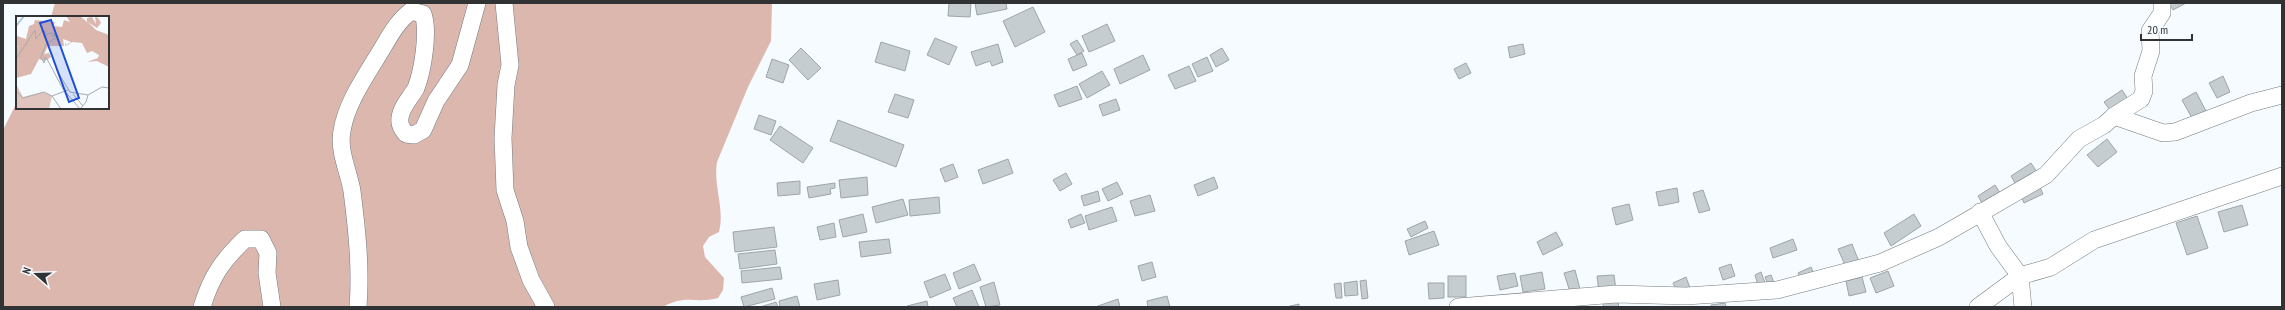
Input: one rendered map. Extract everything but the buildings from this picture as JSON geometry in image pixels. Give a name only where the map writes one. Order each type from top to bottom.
[{"type":"street","points":[[358,307],[360,276],[352,192],[343,154],[342,132],[348,112],[395,26],[401,19],[411,12],[417,12],[423,14],[426,24],[424,45],[416,87],[400,116],[400,126],[406,134],[414,135],[422,130],[436,102],[460,65],[477,3]]},
{"type":"street","points":[[504,3],[510,65],[506,85],[503,138],[505,190],[515,220],[519,247],[531,280],[546,307]]},
{"type":"street","points":[[1458,307],[1616,294],[1701,295],[1778,290],[1880,263],[1938,237],[2046,175],[2079,139],[2104,125],[2114,116],[2141,99],[2144,91],[2143,76],[2151,51],[2150,31],[2162,13],[2162,3]]},
{"type":"street","points":[[2114,116],[2163,134],[2175,132],[2238,108],[2282,95]]},
{"type":"street","points":[[1978,307],[2020,276],[2051,267],[2094,240],[2282,176]]},
{"type":"street","points":[[1980,212],[1998,246],[2020,276],[2023,307]]},
{"type":"street","points":[[202,307],[209,285],[224,259],[245,239],[261,239],[268,253],[267,273],[272,307]]},
{"type":"shaded area","points":[[55,3],[772,3],[771,41],[748,87],[717,162],[716,180],[721,214],[719,232],[709,237],[703,246],[705,257],[724,278],[723,290],[718,298],[710,300],[678,301],[663,307],[3,307],[3,130],[15,106],[16,104],[16,109],[109,109],[109,16],[51,16]]}]
